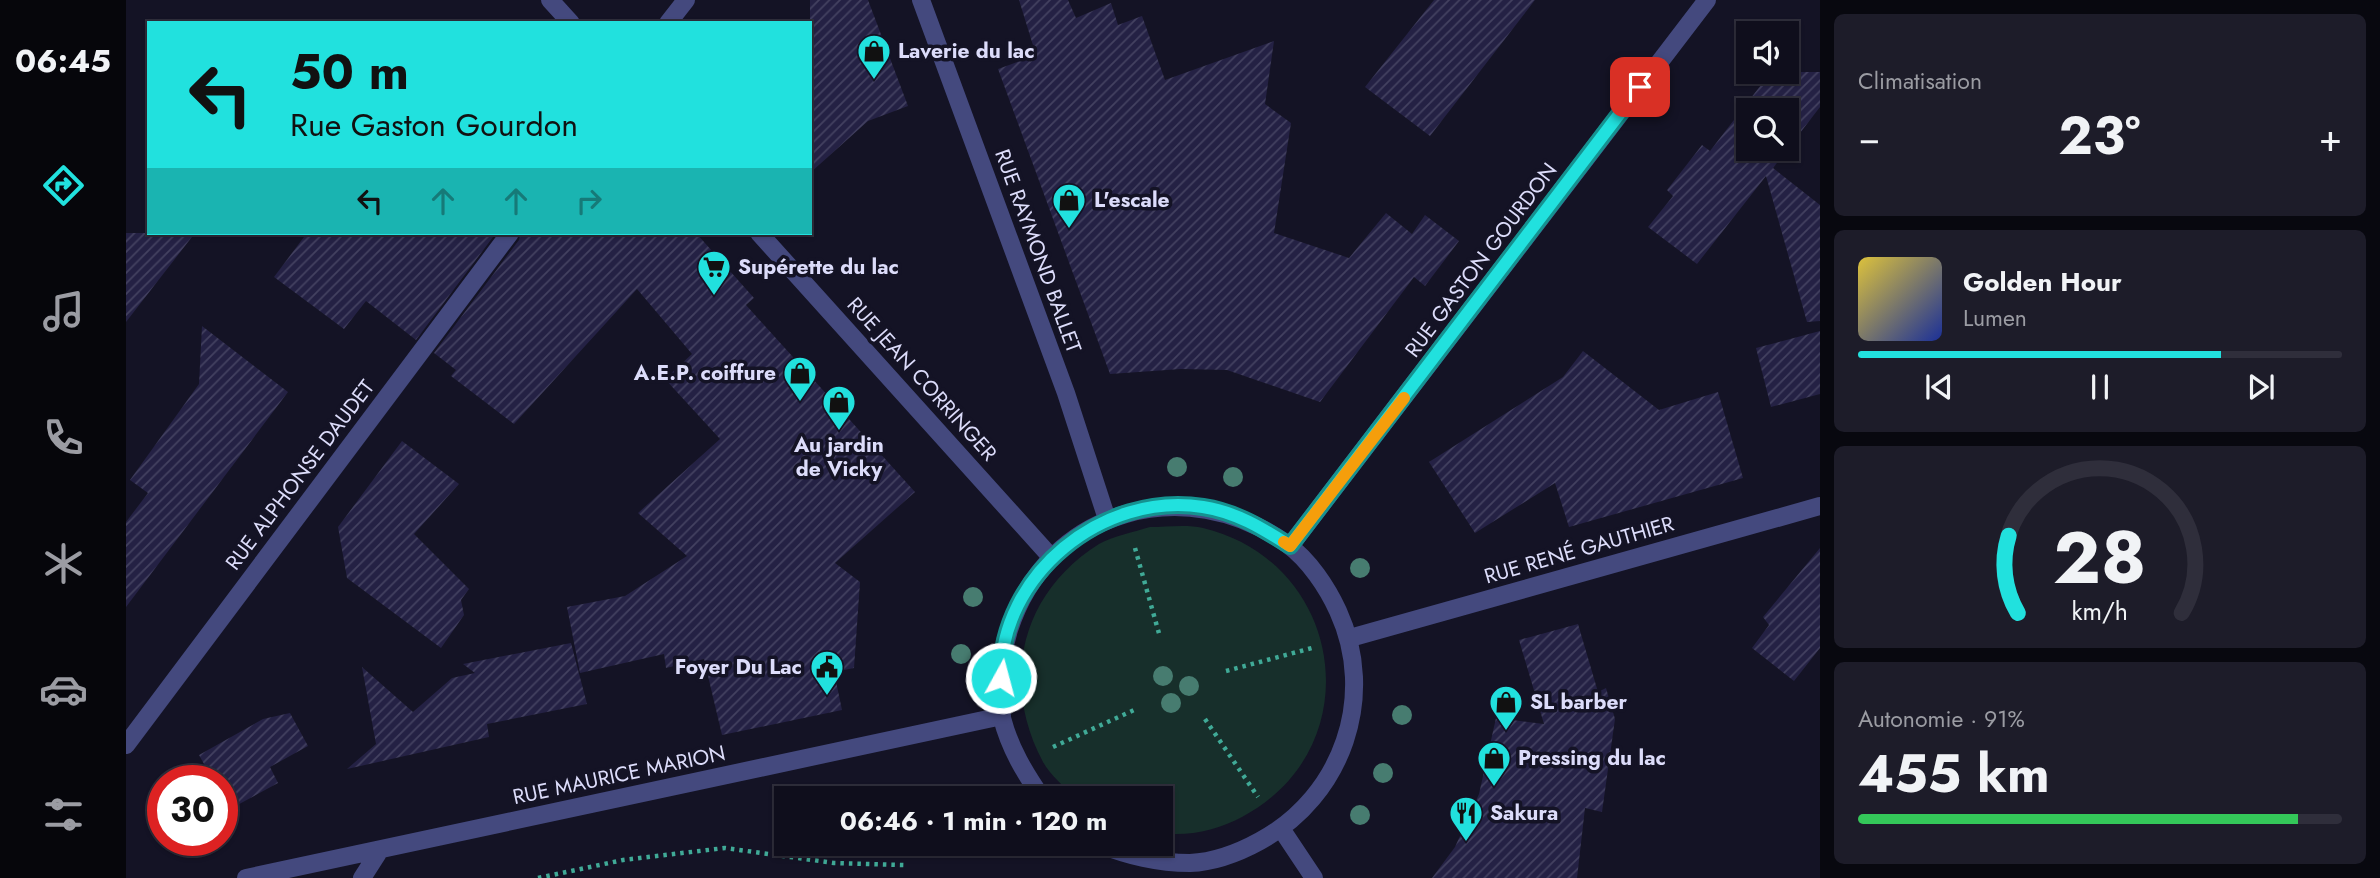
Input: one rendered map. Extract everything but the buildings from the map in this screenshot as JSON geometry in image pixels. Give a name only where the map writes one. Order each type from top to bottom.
[{"type":"street","points":[[551,0],[569,21]]},
{"type":"street","points":[[670,21],[686,0]]},
{"type":"street","name":"RUE RAYMOND BALLET","points":[[921,0],[1066,393],[1107,519]]},
{"type":"street","name":"RUE GASTON GOURDON","points":[[1290,546],[1707,0]]},
{"type":"street","name":"RUE ALPHONSE DAUDET","points":[[126,745],[508,235]]},
{"type":"street","name":"RUE JEAN CORRINGER","points":[[761,235],[1051,557]]},
{"type":"street","name":"RUE RENÉ GAUTHIER","points":[[1350,638],[1820,506]]},
{"type":"street","points":[[1034,786],[1018,763],[1002,716],[1001,658],[1018,604],[1051,557],[1078,536],[1107,519],[1154,507],[1202,507],[1249,520],[1290,546],[1327,587],[1350,638],[1356,691],[1346,744],[1320,792],[1275,833],[1240,852],[1194,870],[1130,856]]},
{"type":"street","name":"RUE MAURICE MARION","points":[[246,878],[1002,716]]},
{"type":"street","points":[[1275,833],[1314,878]]},
{"type":"street","points":[[362,878],[380,850]]},
{"type":"path","points":[[1132,537],[1160,637]]},
{"type":"path","points":[[1226,671],[1315,648]]},
{"type":"path","points":[[1018,763],[1133,710]]},
{"type":"path","points":[[1205,719],[1269,812],[1275,833]]},
{"type":"path","points":[[538,878],[623,860],[725,848],[834,863],[904,865]]},
{"type":"green space","points":[[1150,527],[1197,527],[1251,547],[1287,578],[1312,616],[1324,659],[1324,704],[1311,748],[1283,786],[1242,817],[1223,826],[1173,834],[1173,786],[1064,786],[1043,762],[1030,731],[1023,701],[1021,670],[1026,641],[1036,613],[1051,587],[1072,564],[1099,544]]},
{"type":"slow traffic","points":[[1284,542],[1290,546],[1404,398]]},
{"type":"place","name":"Laverie du lac","points":[[874,81]]},
{"type":"place","name":"L'escale","points":[[1069,230]]},
{"type":"place","name":"Supérette du lac","points":[[714,297]]},
{"type":"place","name":"A.E.P. coiffure","points":[[800,403]]},
{"type":"place","name":"Au jardin de Vicky","points":[[839,432]]},
{"type":"place","name":"Foyer Du Lac","points":[[827,697]]},
{"type":"place","name":"SL barber","points":[[1506,732]]},
{"type":"place","name":"Pressing du lac","points":[[1494,788]]},
{"type":"place","name":"Sakura","points":[[1466,843]]},
{"type":"route","points":[[1001,678],[1001,658],[1018,604],[1051,557],[1078,536],[1107,519],[1154,507],[1202,507],[1249,520],[1290,546],[1640,87]]}]
